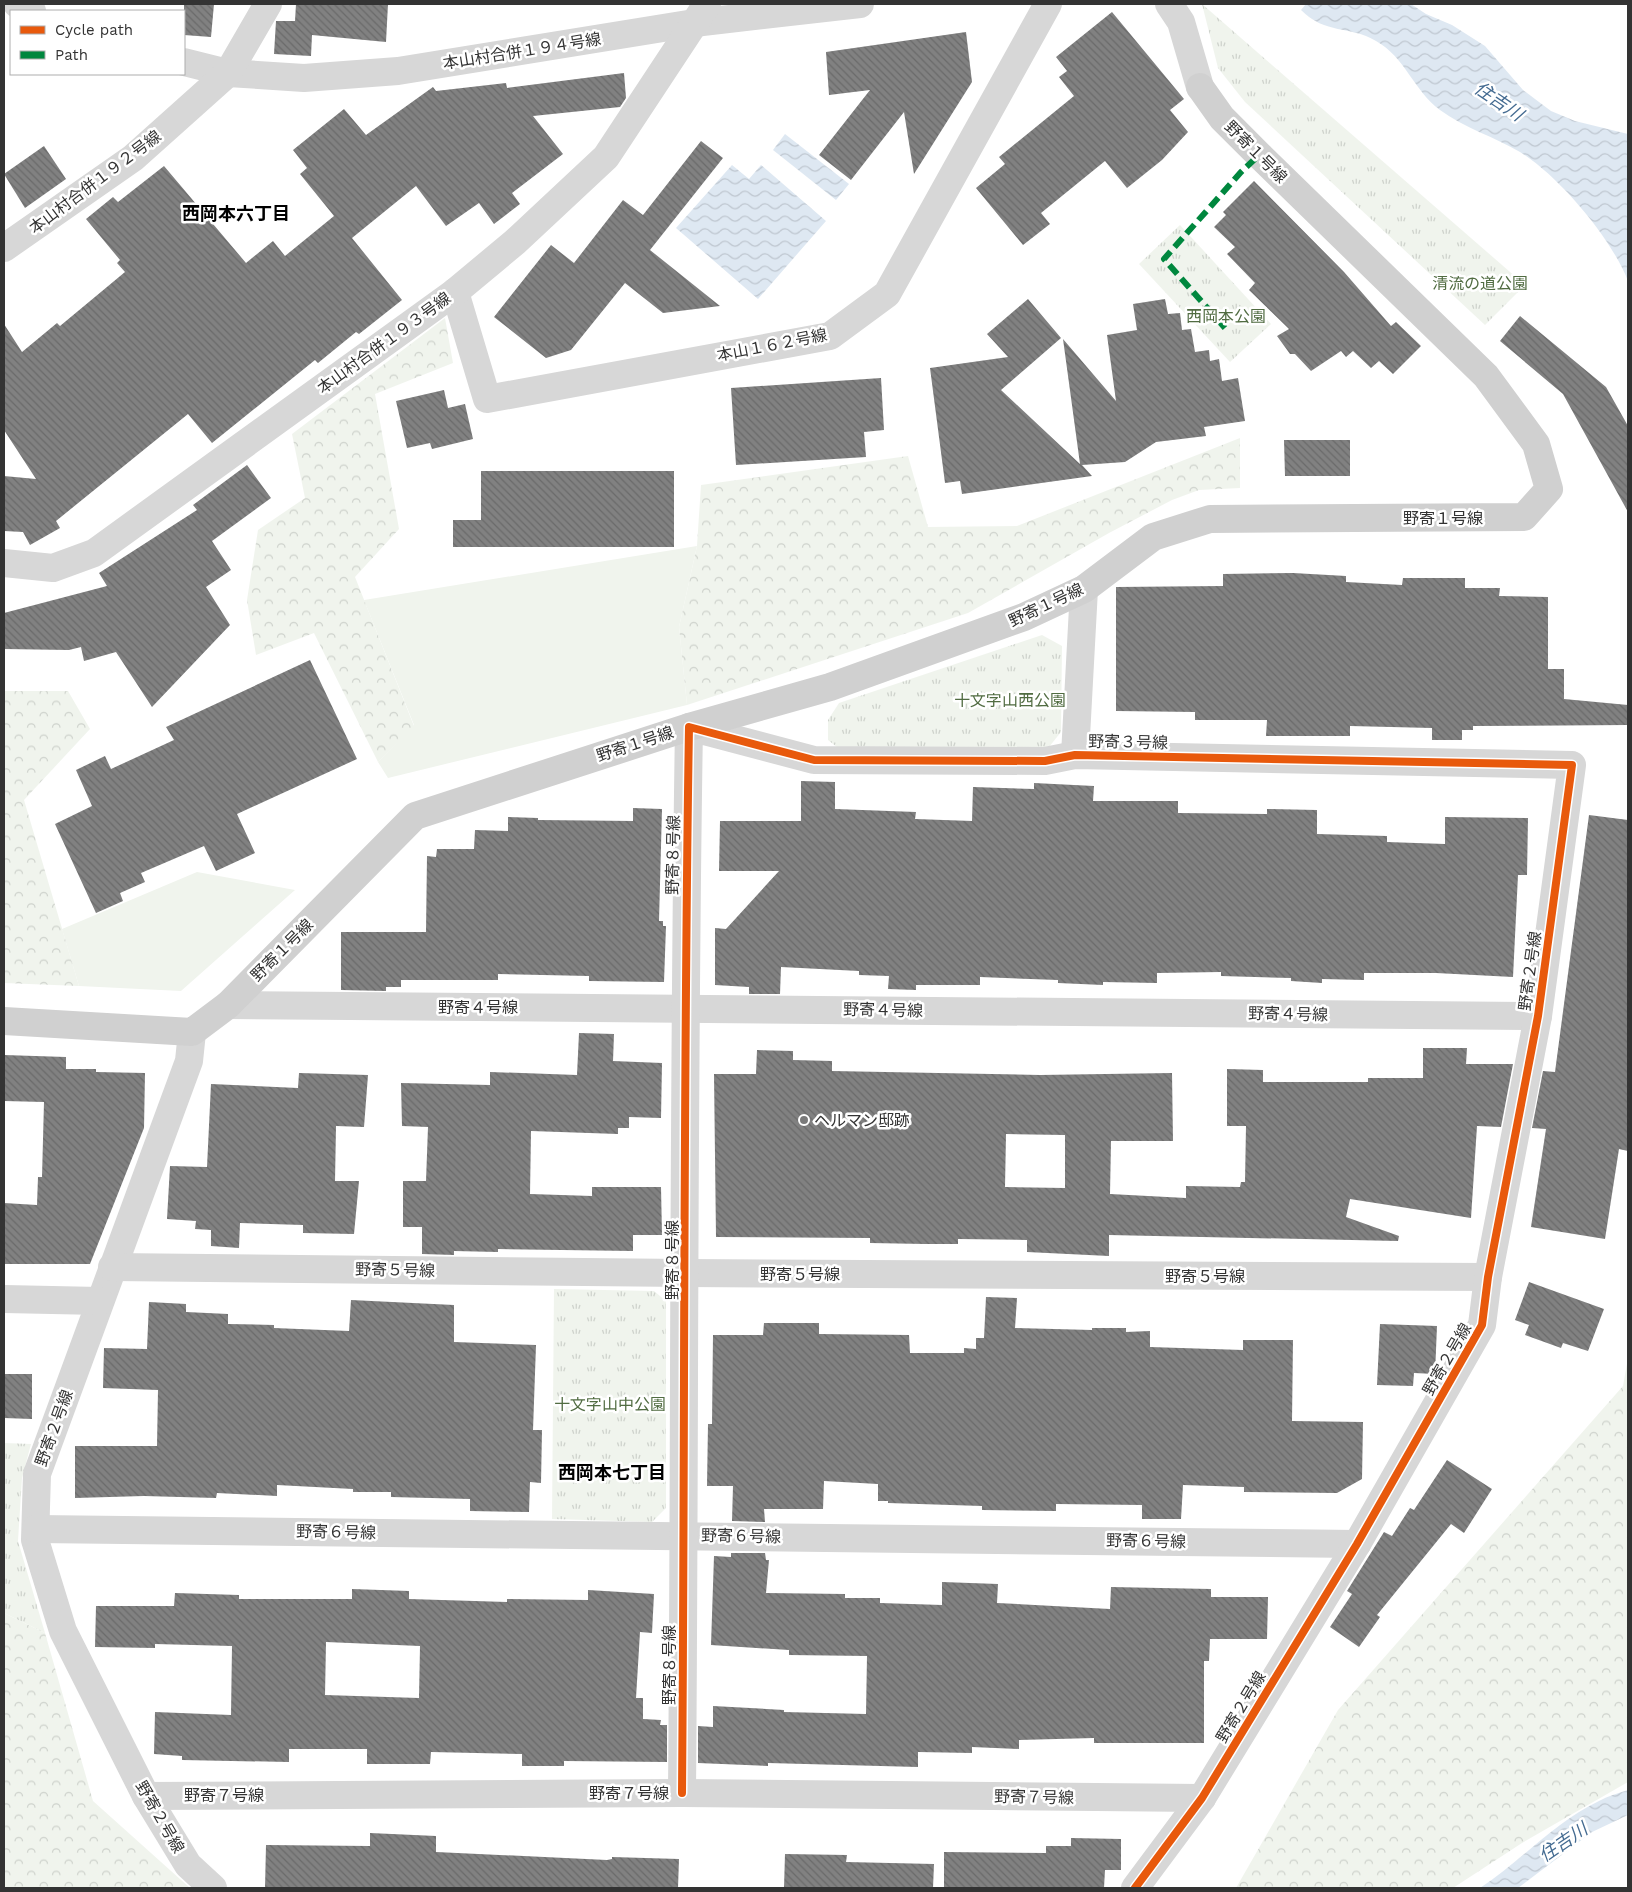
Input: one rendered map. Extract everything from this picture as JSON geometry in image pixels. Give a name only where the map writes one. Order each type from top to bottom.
[{"type":"street","points":[[17,4],[30,10]]},
{"type":"street","name":"本山村合併１９２号線","points":[[4,248],[132,158],[228,73],[268,4]]},
{"type":"street","name":"本山村合併１９４号線","points":[[185,62],[228,73],[304,78],[398,71],[700,13],[860,4]]},
{"type":"street","name":"本山１６２号線","points":[[455,292],[487,399],[830,336],[887,294],[1048,4]]},
{"type":"street","name":"野寄１号線","points":[[192,1032],[228,1005],[415,816],[689,727],[830,687],[1024,617],[1084,589],[1154,537],[1210,519],[1524,517],[1548,489],[1536,444],[1486,376],[1222,118],[1200,88],[1181,22],[1169,4]]},
{"type":"street","name":"本山村合併１９３号線","points":[[4,563],[53,568],[94,553],[455,292],[515,242],[606,157],[700,13]]},
{"type":"street","name":"野寄３号線","points":[[1075,755],[1084,589]]},
{"type":"street","name":"野寄３号線","points":[[689,727],[814,760],[1045,761],[1075,755],[1572,764]]},
{"type":"street","name":"野寄８号線","points":[[682,1793],[686,1273],[684,1009],[689,727]]},
{"type":"street","name":"野寄２号線","points":[[1135,1888],[1202,1798],[1357,1544],[1482,1325],[1488,1277],[1538,1016],[1572,764]]},
{"type":"street","name":"野寄４号線","points":[[228,1005],[1538,1016]]},
{"type":"street","points":[[4,1021],[192,1032]]},
{"type":"street","name":"野寄２号線","points":[[192,1032],[189,1061],[37,1474],[35,1540],[63,1631],[146,1796],[188,1865],[213,1888]]},
{"type":"street","name":"野寄５号線","points":[[112,1267],[686,1273],[1488,1277]]},
{"type":"street","points":[[4,1300],[100,1301]]},
{"type":"street","name":"野寄６号線","points":[[36,1529],[1357,1544]]},
{"type":"street","name":"野寄７号線","points":[[146,1796],[682,1793],[1202,1798]]},
{"type":"green space","name":"清流の道公園","points":[[1202,4],[1525,285],[1485,325],[1245,102],[1218,68]]},
{"type":"green space","name":"西岡本公園","points":[[1180,225],[1271,324],[1230,362],[1139,264]]},
{"type":"green space","points":[[445,318],[453,363],[375,394],[399,529],[355,577],[414,726],[378,762],[314,633],[256,655],[247,600],[258,530],[305,498],[292,434]]},
{"type":"green space","points":[[1240,438],[1240,488],[1199,490],[1172,500],[1109,533],[968,613],[687,705],[679,627],[697,546],[701,485],[908,456],[928,527],[1017,526]]},
{"type":"green space","points":[[697,546],[679,627],[687,705],[388,778],[378,762],[414,725],[364,600]]},
{"type":"green space","name":"十文字山西公園","points":[[1042,635],[1062,646],[1061,732],[1045,752],[842,751],[828,740],[828,720],[839,703]]},
{"type":"green space","points":[[4,691],[68,691],[90,729],[24,800],[79,986],[4,983]]},
{"type":"green space","points":[[197,872],[295,890],[181,991],[79,986],[62,929]]},
{"type":"green space","name":"十文字山中公園","points":[[554,1289],[654,1291],[666,1301],[666,1508],[652,1522],[552,1519]]},
{"type":"green space","points":[[1628,1358],[1628,1782],[1522,1843],[1453,1888],[1236,1888],[1338,1710],[1623,1386]]},
{"type":"green space","points":[[4,1443],[31,1444],[22,1478],[18,1541],[45,1633],[4,1613]]},
{"type":"green space","points":[[4,1613],[45,1633],[93,1801],[190,1888],[4,1888]]},
{"type":"water","name":"住吉川","points":[[1306,4],[1411,4],[1426,14],[1452,25],[1485,46],[1523,90],[1551,111],[1575,121],[1628,134],[1628,281],[1620,264],[1597,228],[1551,176],[1520,152],[1459,122],[1440,110],[1423,93],[1395,56],[1386,48],[1366,36],[1319,23],[1301,10]]},
{"type":"water","points":[[785,134],[849,184],[836,200],[773,150]]},
{"type":"water","points":[[732,165],[749,179],[761,165],[826,221],[758,299],[676,228]]},
{"type":"water","name":"住吉川","points":[[1628,1790],[1628,1815],[1592,1832],[1518,1888],[1480,1888],[1583,1810],[1602,1799]]},
{"type":"building","points":[[184,4],[214,4],[211,37],[185,35]]},
{"type":"building","points":[[296,4],[388,4],[386,42],[312,35],[311,56],[274,54],[276,21],[295,21]]},
{"type":"building","points":[[1112,12],[1184,99],[1170,110],[1188,132],[1162,160],[1127,188],[1105,161],[1041,213],[1050,224],[1023,245],[976,188],[1005,164],[999,157],[1074,96],[1059,77],[1067,71],[1056,57]]},
{"type":"building","points":[[966,32],[972,82],[914,174],[904,112],[851,180],[819,155],[870,90],[829,95],[826,52]]},
{"type":"building","points":[[624,73],[626,98],[620,107],[533,116],[563,154],[512,193],[520,204],[494,224],[479,203],[446,226],[416,186],[352,238],[402,300],[359,334],[356,332],[318,363],[315,360],[212,443],[188,414],[56,521],[60,528],[30,545],[23,532],[4,531],[4,476],[36,479],[4,430],[4,324],[22,352],[57,323],[60,326],[125,272],[117,263],[120,260],[86,219],[113,197],[118,202],[164,166],[246,263],[273,241],[285,256],[334,216],[300,174],[307,168],[293,150],[344,109],[366,135],[433,87],[436,91],[506,83],[507,88]]},
{"type":"building","points":[[701,141],[723,158],[650,250],[720,306],[663,313],[625,283],[571,350],[546,358],[494,317],[551,245],[574,263],[623,200],[643,215]]},
{"type":"building","points":[[44,146],[66,179],[25,208],[4,174]]},
{"type":"building","points":[[1254,181],[1344,272],[1391,326],[1396,322],[1421,346],[1393,374],[1379,361],[1371,368],[1353,351],[1346,357],[1341,351],[1311,371],[1295,354],[1290,354],[1277,336],[1289,329],[1249,290],[1255,283],[1227,254],[1235,247],[1214,227],[1226,215],[1223,212]]},
{"type":"building","points":[[1028,299],[1061,338],[1001,390],[1080,464],[1063,339],[1116,401],[1107,335],[1137,330],[1133,304],[1165,299],[1168,314],[1180,313],[1182,330],[1191,329],[1195,352],[1209,350],[1210,361],[1219,359],[1222,381],[1238,378],[1245,421],[1204,427],[1206,436],[1156,442],[1125,462],[1082,465],[1092,476],[962,494],[960,481],[945,483],[930,368],[1008,357],[987,334]]},
{"type":"building","points":[[1520,316],[1606,387],[1628,426],[1628,512],[1563,394],[1500,341]]},
{"type":"building","points":[[881,378],[884,430],[864,432],[866,457],[736,465],[731,388]]},
{"type":"building","points":[[444,390],[448,408],[465,404],[473,439],[432,449],[430,443],[407,448],[396,401]]},
{"type":"building","points":[[1284,440],[1350,440],[1350,476],[1285,476]]},
{"type":"building","points":[[247,465],[271,498],[212,541],[231,570],[206,587],[230,625],[152,707],[116,652],[84,661],[81,647],[69,650],[4,649],[4,613],[107,586],[99,573],[197,510],[193,505]]},
{"type":"building","points":[[481,471],[674,471],[674,547],[453,547],[453,520],[481,520]]},
{"type":"building","points":[[1293,573],[1346,576],[1346,582],[1402,585],[1403,578],[1465,578],[1465,588],[1500,588],[1499,596],[1548,597],[1548,669],[1564,669],[1564,699],[1628,705],[1628,725],[1473,726],[1473,730],[1462,730],[1462,740],[1432,740],[1432,728],[1350,726],[1350,736],[1266,736],[1267,720],[1195,720],[1195,712],[1116,711],[1116,587],[1223,586],[1223,574]]},
{"type":"building","points":[[310,660],[357,759],[237,814],[255,853],[216,871],[204,846],[141,873],[145,882],[120,893],[123,901],[96,913],[55,824],[92,806],[76,770],[105,756],[111,769],[174,740],[166,727]]},
{"type":"building","points":[[801,781],[835,782],[835,809],[916,812],[915,819],[972,821],[973,787],[1034,789],[1034,783],[1094,786],[1093,801],[1178,801],[1178,813],[1267,814],[1267,809],[1317,810],[1317,834],[1387,836],[1387,842],[1445,844],[1445,817],[1528,818],[1527,875],[1518,875],[1513,977],[1436,973],[1364,973],[1364,980],[1322,979],[1322,983],[1291,981],[1291,978],[1221,976],[1221,972],[1157,973],[1157,983],[1103,982],[1103,985],[1058,983],[1058,980],[980,977],[980,985],[916,985],[916,990],[888,989],[889,976],[859,975],[859,971],[781,967],[780,994],[749,994],[749,987],[715,985],[715,928],[726,929],[779,871],[719,871],[720,821],[801,821]]},
{"type":"building","points":[[633,808],[662,809],[659,921],[663,921],[663,926],[666,926],[664,982],[589,981],[589,976],[498,974],[498,980],[401,980],[401,987],[386,987],[386,991],[341,990],[341,932],[426,932],[427,856],[436,857],[437,849],[474,849],[475,830],[508,831],[508,817],[538,818],[538,820],[633,821]]},
{"type":"building","points":[[1589,815],[1628,820],[1628,1151],[1619,1149],[1605,1239],[1531,1227],[1546,1129],[1532,1128],[1543,1071],[1555,1072]]},
{"type":"building","points":[[579,1033],[614,1034],[613,1061],[662,1063],[661,1118],[629,1117],[629,1128],[618,1128],[618,1134],[531,1131],[530,1194],[592,1196],[592,1187],[661,1187],[662,1235],[633,1235],[633,1251],[498,1249],[498,1252],[454,1251],[454,1255],[422,1254],[422,1227],[403,1227],[403,1181],[426,1181],[428,1127],[402,1126],[401,1083],[490,1085],[490,1072],[577,1075]]},
{"type":"building","points":[[1423,1048],[1467,1048],[1466,1064],[1513,1064],[1501,1127],[1477,1126],[1471,1218],[1350,1199],[1346,1217],[1399,1236],[1398,1241],[1109,1235],[1109,1256],[1027,1252],[1027,1240],[958,1239],[958,1244],[925,1244],[870,1243],[870,1238],[716,1237],[714,1074],[756,1074],[757,1050],[793,1051],[793,1060],[832,1061],[832,1071],[1040,1075],[1172,1073],[1173,1141],[1111,1141],[1110,1194],[1186,1198],[1186,1186],[1240,1187],[1241,1182],[1245,1182],[1246,1126],[1227,1126],[1227,1069],[1263,1070],[1263,1082],[1368,1082],[1368,1078],[1423,1078]],"holes":[[[1006,1134],[1065,1135],[1065,1188],[1005,1187]]]},
{"type":"building","points":[[4,1055],[66,1057],[66,1069],[96,1069],[96,1072],[145,1073],[144,1128],[90,1264],[4,1264],[4,1203],[37,1205],[38,1177],[42,1177],[44,1102],[4,1101]]},
{"type":"building","points":[[299,1073],[368,1075],[364,1127],[336,1126],[335,1181],[359,1181],[354,1234],[303,1233],[303,1225],[240,1223],[239,1248],[211,1246],[211,1230],[195,1229],[196,1221],[167,1219],[170,1166],[207,1167],[211,1084],[298,1088]]},
{"type":"building","points":[[1529,1282],[1604,1309],[1588,1351],[1563,1343],[1561,1348],[1525,1335],[1529,1325],[1515,1320]]},
{"type":"building","points":[[986,1297],[1017,1298],[1015,1328],[1092,1330],[1092,1328],[1126,1328],[1126,1332],[1150,1331],[1150,1347],[1243,1350],[1243,1340],[1293,1340],[1292,1421],[1363,1422],[1362,1479],[1337,1493],[1244,1492],[1244,1487],[1183,1485],[1181,1519],[1142,1519],[1142,1505],[1056,1504],[1056,1511],[982,1510],[982,1506],[888,1503],[888,1501],[878,1501],[878,1484],[824,1481],[823,1509],[764,1509],[765,1522],[732,1521],[733,1486],[707,1486],[708,1424],[712,1424],[713,1335],[763,1335],[764,1323],[819,1323],[819,1334],[909,1335],[910,1353],[964,1353],[964,1348],[976,1349],[976,1338],[984,1338]]},
{"type":"building","points":[[351,1300],[454,1305],[454,1342],[536,1345],[533,1430],[542,1430],[541,1483],[530,1482],[529,1512],[470,1511],[470,1499],[391,1497],[391,1492],[353,1492],[353,1489],[277,1485],[277,1496],[217,1493],[216,1498],[144,1496],[75,1498],[75,1446],[157,1446],[158,1390],[103,1388],[104,1348],[147,1349],[149,1302],[186,1304],[186,1312],[228,1314],[228,1324],[274,1325],[274,1328],[349,1331]]},
{"type":"building","points":[[1380,1324],[1437,1326],[1435,1374],[1414,1373],[1413,1386],[1377,1385]]},
{"type":"building","points":[[4,1374],[32,1374],[32,1419],[4,1418]]},
{"type":"building","points":[[1447,1460],[1492,1489],[1464,1533],[1451,1524],[1377,1615],[1380,1617],[1359,1647],[1330,1627],[1352,1594],[1347,1591],[1384,1532],[1392,1536],[1410,1508],[1414,1510]]},
{"type":"building","points":[[731,1553],[765,1553],[766,1560],[769,1560],[766,1593],[845,1594],[845,1598],[880,1598],[880,1603],[942,1605],[942,1582],[998,1584],[997,1603],[1110,1609],[1111,1587],[1211,1589],[1211,1597],[1268,1597],[1267,1639],[1210,1639],[1209,1661],[1204,1661],[1204,1743],[1094,1743],[1094,1738],[1019,1740],[1019,1749],[972,1747],[972,1753],[918,1752],[918,1767],[768,1763],[768,1766],[698,1763],[698,1726],[713,1727],[713,1706],[784,1710],[784,1712],[866,1714],[867,1656],[789,1655],[789,1650],[711,1645],[714,1556],[731,1557]]},
{"type":"building","points":[[352,1589],[409,1591],[409,1599],[507,1602],[507,1599],[588,1600],[588,1590],[654,1594],[652,1633],[640,1632],[636,1698],[643,1698],[643,1719],[661,1720],[660,1725],[667,1725],[667,1762],[564,1761],[564,1766],[522,1766],[522,1754],[431,1752],[430,1764],[367,1764],[367,1749],[289,1749],[289,1762],[182,1760],[182,1756],[154,1754],[155,1712],[231,1715],[232,1646],[155,1644],[155,1648],[95,1647],[96,1606],[174,1606],[175,1593],[239,1595],[239,1599],[352,1599]],"holes":[[[326,1642],[420,1646],[419,1698],[325,1695]]]},
{"type":"building","points":[[370,1833],[436,1836],[436,1852],[607,1860],[612,1859],[612,1857],[679,1859],[678,1888],[265,1888],[266,1845],[370,1846]]},
{"type":"building","points":[[1071,1838],[1121,1839],[1121,1870],[1105,1870],[1104,1888],[944,1888],[944,1852],[1046,1853],[1046,1846],[1071,1846]]},
{"type":"building","points":[[785,1854],[847,1855],[846,1862],[934,1864],[933,1888],[784,1888]]},
{"type":"marked path","points":[[1225,328],[1164,259],[1241,172],[1259,155]]},
{"type":"cycle path","points":[[682,1793],[689,727],[814,760],[1045,761],[1075,755],[1572,765],[1538,1016],[1488,1277],[1482,1325],[1357,1544],[1202,1798],[1135,1888]]},
{"type":"place","name":"ヘルマン邸跡","points":[[804,1120]]},
{"type":"district","name":"西岡本六丁目","points":[[236,213]]},
{"type":"district","name":"西岡本七丁目","points":[[612,1472]]}]
